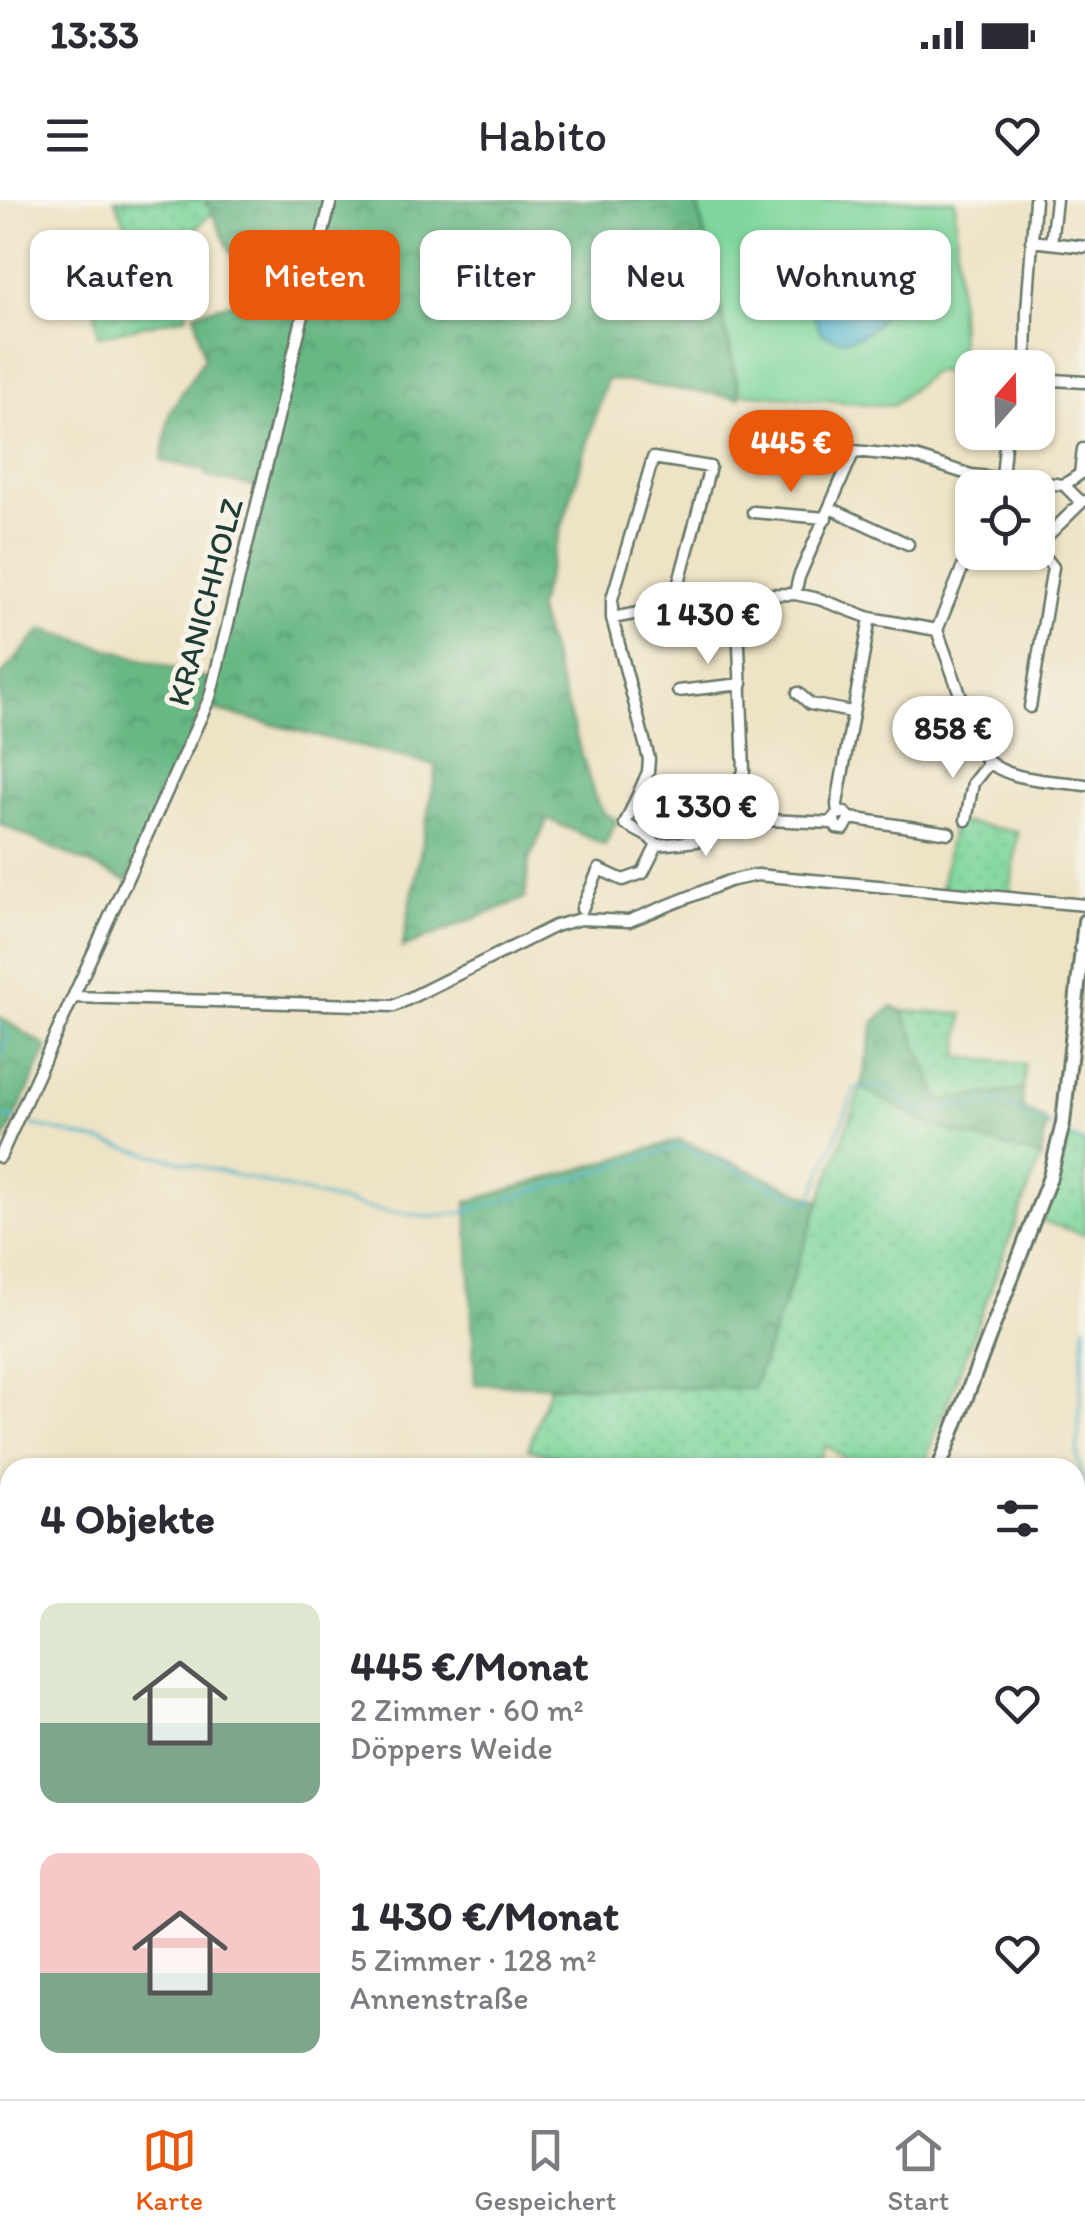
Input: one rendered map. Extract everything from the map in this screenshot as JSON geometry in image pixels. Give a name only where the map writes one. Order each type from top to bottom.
[{"type":"main road","points":[[943,1458],[1050,1176],[1062,1124],[1085,920]]},
{"type":"street","name":"KRANICHHOLZ","points":[[0,1157],[210,697],[330,200]]},
{"type":"street","points":[[1027,350],[1033,200],[1056,202],[1052,243]]},
{"type":"street","points":[[1031,241],[1085,247]]},
{"type":"street","points":[[1055,380],[1085,382]]},
{"type":"street","points":[[809,438],[854,452],[914,457],[955,472]]},
{"type":"street","points":[[1064,485],[1080,474],[1084,449]]},
{"type":"street","points":[[795,594],[799,576],[854,452]]},
{"type":"street","points":[[657,845],[625,824],[650,759],[612,618],[612,599],[653,458],[710,467],[678,586],[678,604]]},
{"type":"street","points":[[1055,484],[1064,485],[1082,501],[1055,529]]},
{"type":"street","points":[[753,512],[828,513],[908,544]]},
{"type":"street","points":[[961,570],[937,630],[974,738],[988,764],[1005,772],[1085,786]]},
{"type":"street","points":[[1030,707],[1053,570]]},
{"type":"street","points":[[612,618],[738,596],[795,594],[819,598],[870,618],[937,630]]},
{"type":"street","points":[[718,830],[744,772],[738,596]]},
{"type":"street","points":[[870,618],[836,804],[837,828],[844,829],[850,818],[949,833]]},
{"type":"street","points":[[678,690],[742,684]]},
{"type":"street","points":[[798,693],[810,704],[852,712]]},
{"type":"street","points":[[908,726],[974,738]]},
{"type":"street","points":[[966,820],[973,783],[988,764]]},
{"type":"street","points":[[730,804],[747,819]]},
{"type":"street","points":[[657,845],[697,841],[747,819],[835,818]]},
{"type":"street","points":[[582,909],[599,870],[624,880],[643,873],[657,845]]},
{"type":"street","points":[[74,997],[394,1006],[555,926],[580,920],[629,921],[730,881],[757,875],[1085,905]]},
{"type":"green space","points":[[115,200],[206,200],[212,213],[194,230],[129,230]]},
{"type":"green space","points":[[206,200],[696,200],[703,230],[591,230],[591,320],[720,320],[720,308],[740,398],[607,379],[537,609],[595,798],[605,814],[617,820],[605,845],[548,819],[529,860],[525,898],[402,948],[437,766],[207,708],[263,489],[162,461],[170,412],[204,358],[196,320],[209,320],[209,309],[229,303],[229,320],[400,320],[400,230],[229,230],[229,248]]},
{"type":"green space","points":[[697,200],[955,200],[960,350],[955,350],[955,370],[932,372],[892,406],[740,393],[720,303],[720,230],[704,230]]},
{"type":"green space","points":[[97,320],[169,320],[98,336]]},
{"type":"green space","points":[[777,425],[794,437],[754,461],[750,445],[756,435]]},
{"type":"green space","points":[[42,629],[209,679],[191,741],[127,881],[0,824],[0,677]]},
{"type":"green space","points":[[953,821],[1018,832],[1010,896],[941,889]]},
{"type":"green space","points":[[892,1006],[903,1011],[940,1101],[1023,1090],[1022,1108],[1047,1122],[1041,1157],[933,1126],[861,1087],[874,1023]]},
{"type":"green space","points":[[903,1011],[963,1014],[959,1057],[1025,1064],[1023,1090],[940,1102]]},
{"type":"green space","points":[[0,1017],[48,1048],[0,1150]]},
{"type":"green space","points":[[861,1087],[933,1126],[1041,1157],[926,1458],[844,1458],[826,1445],[820,1458],[560,1458],[528,1449],[550,1386],[753,1389]]},
{"type":"green space","points":[[1068,1137],[1085,1143],[1085,1235],[1041,1221]]},
{"type":"green space","points":[[680,1140],[820,1201],[753,1389],[475,1384],[467,1202]]},
{"type":"water","points":[[816,320],[878,320],[865,333],[849,339],[821,333]]},
{"type":"waterway","points":[[0,1022],[7,1036],[0,1057]]},
{"type":"waterway","points":[[22,1122],[371,1209],[429,1217],[462,1213],[681,1146],[810,1203],[855,1089],[865,1087],[888,1090],[916,1110],[1004,1103],[1057,1130]]},
{"type":"waterway","points":[[0,1115],[15,1120]]},
{"type":"waterway","points":[[1064,1133],[1085,1143]]},
{"type":"waterway","points":[[1077,1458],[1085,1325]]}]
